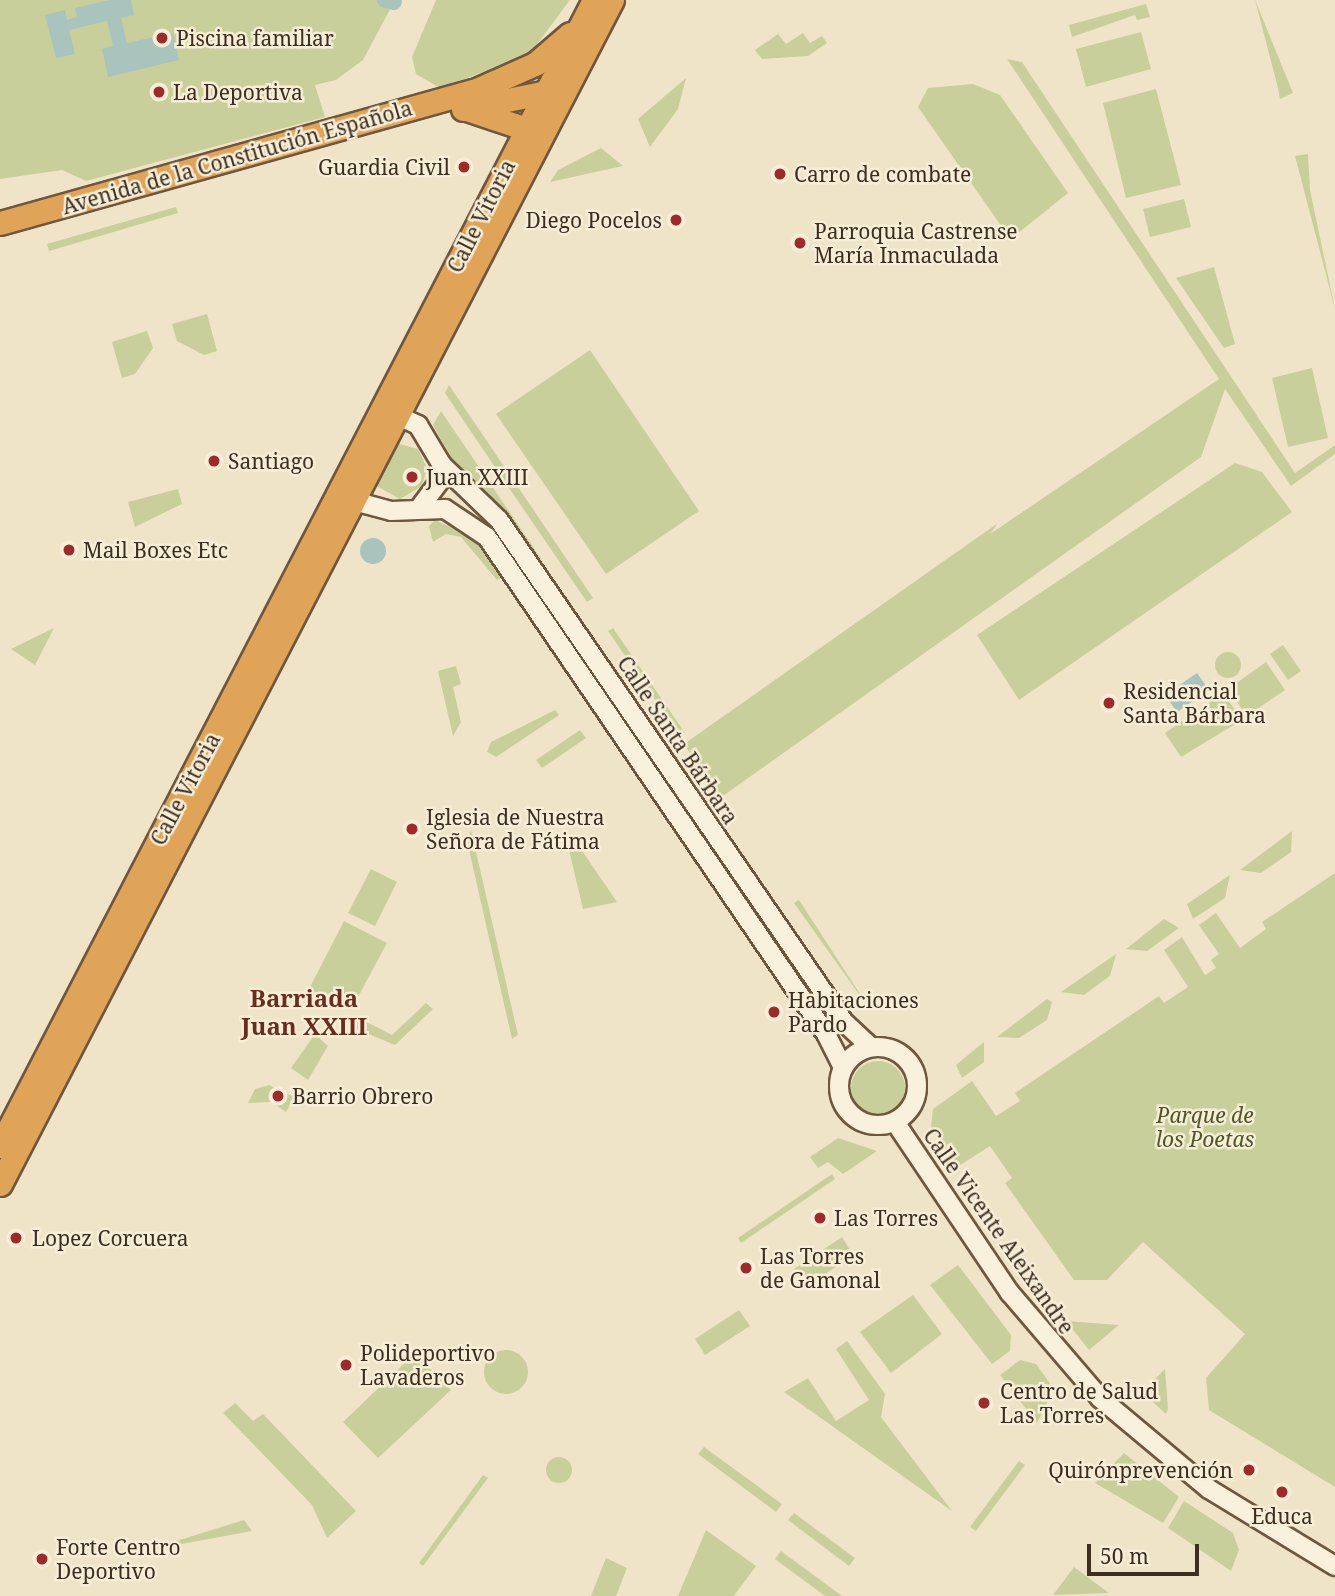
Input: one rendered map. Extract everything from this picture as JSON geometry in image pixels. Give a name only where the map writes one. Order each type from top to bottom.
[{"type":"highway","name":"Calle Vitoria","points":[[0,1184],[398,416],[535,131],[594,0]]},
{"type":"highway","name":"Calle Vitoria","points":[[556,86],[612,0]]},
{"type":"highway","points":[[474,105],[535,64],[583,22]]},
{"type":"highway","points":[[474,105],[556,86]]},
{"type":"highway","points":[[474,105],[535,131]]},
{"type":"highway","points":[[474,105],[510,160]]},
{"type":"highway","name":"Avenida de la Constitución Española","points":[[0,223],[474,105]]},
{"type":"highway","name":"Avenida de la Constitución Española","points":[[0,238],[474,105]]},
{"type":"highway","name":"Calle Vitoria","points":[[0,1146],[510,160],[535,131]]},
{"type":"main road","points":[[354,501],[391,511],[419,507],[439,482],[442,465],[418,425],[398,416],[370,433]]},
{"type":"main road","name":"Calle Santa Bárbara","points":[[442,465],[499,520],[844,1022],[871,1047]]},
{"type":"main road","name":"Calle Santa Bárbara","points":[[419,507],[457,514],[493,545],[826,1034],[842,1068]]},
{"type":"main road","points":[[871,1047],[899,1053],[917,1078],[914,1102],[895,1122],[872,1125],[849,1112],[839,1093],[842,1068],[871,1047]]},
{"type":"main road","name":"Calle Vicente Aleixandre","points":[[895,1122],[1010,1293],[1100,1398],[1209,1489],[1335,1566]]},
{"type":"green space","name":"La Deportiva","points":[[0,0],[395,0],[363,60],[336,80],[315,85],[325,117],[86,181],[62,170],[0,179]]},
{"type":"green space","points":[[436,0],[570,0],[529,55],[440,88],[416,74],[412,57]]},
{"type":"green space","points":[[1255,0],[1293,93],[1280,99],[1278,88]]},
{"type":"green space","points":[[1146,4],[1150,17],[1137,20],[1135,15],[1072,37],[1069,25]]},
{"type":"green space","points":[[1141,32],[1151,69],[1086,87],[1076,49]]},
{"type":"green space","points":[[803,33],[810,43],[822,36],[827,43],[808,56],[762,59],[755,50],[778,34],[786,44]]},
{"type":"green space","points":[[1007,59],[1022,62],[1295,473],[1335,445],[1335,454],[1291,486],[1225,389],[1201,457],[720,798],[684,744],[998,523],[990,534],[1219,379]]},
{"type":"green space","points":[[686,78],[678,109],[650,147],[638,119]]},
{"type":"green space","points":[[973,84],[1000,95],[1068,193],[1017,234],[1004,230],[918,107],[928,88]]},
{"type":"green space","points":[[1156,89],[1181,185],[1126,198],[1103,103]]},
{"type":"green space","points":[[601,148],[623,166],[550,182],[558,170]]},
{"type":"green space","points":[[1308,154],[1310,190],[1335,309],[1295,156]]},
{"type":"green space","points":[[1184,199],[1191,227],[1150,237],[1143,209]]},
{"type":"green space","points":[[176,207],[178,213],[49,251],[47,244]]},
{"type":"green space","points":[[1214,267],[1235,344],[1224,348],[1176,278]]},
{"type":"green space","points":[[207,314],[217,351],[204,355],[177,341],[172,324]]},
{"type":"green space","points":[[147,331],[153,348],[135,374],[122,378],[112,342]]},
{"type":"green space","points":[[590,350],[699,511],[606,574],[496,414]]},
{"type":"green space","points":[[1312,368],[1328,438],[1288,447],[1272,378]]},
{"type":"green space","points":[[449,385],[593,598],[587,602],[445,393]]},
{"type":"green space","points":[[441,411],[544,563],[494,503],[460,474],[433,425]]},
{"type":"green space","points":[[396,443],[418,449],[427,468],[422,486],[400,499],[375,485]]},
{"type":"green space","points":[[1235,463],[1262,472],[1292,512],[1019,700],[977,635]]},
{"type":"green space","points":[[178,489],[182,504],[135,527],[128,502]]},
{"type":"green space","points":[[435,520],[474,538],[503,577],[497,580],[461,537],[446,534],[433,542],[429,526]]},
{"type":"green space","points":[[54,628],[35,665],[11,649]]},
{"type":"green space","points":[[613,628],[685,733],[680,736],[608,631]]},
{"type":"green space","points":[[1283,645],[1301,671],[1288,680],[1270,654]]},
{"type":"green space","points":[[1228,652],[1237,656],[1241,665],[1237,674],[1228,678],[1219,674],[1215,665],[1219,656]]},
{"type":"green space","points":[[1266,662],[1285,690],[1247,716],[1228,689]]},
{"type":"green space","points":[[456,666],[461,684],[453,687],[461,722],[453,736],[438,671]]},
{"type":"green space","points":[[1223,693],[1242,720],[1181,757],[1165,733]]},
{"type":"green space","points":[[555,710],[559,715],[496,757],[487,752],[491,742]]},
{"type":"green space","points":[[655,725],[763,884],[760,886],[653,727]]},
{"type":"green space","points":[[580,730],[586,738],[542,768],[536,760]]},
{"type":"green space","points":[[471,830],[518,1035],[512,1039],[467,841]]},
{"type":"green space","points":[[1292,831],[1291,852],[1261,873],[1240,870]]},
{"type":"green space","points":[[576,842],[617,902],[583,909],[568,846]]},
{"type":"green space","points":[[371,869],[397,882],[375,926],[348,913]]},
{"type":"green space","name":"Parque de los Poetas","points":[[1335,873],[1335,1487],[1209,1410],[1206,1378],[1245,1334],[1143,1242],[1107,1280],[1074,1280],[1005,1183],[1012,1178],[990,1146],[954,1169],[931,1127],[933,1109],[972,1081],[996,1116],[1020,1101],[1015,1093],[1159,996],[1164,1003],[1188,987],[1164,950],[1182,937],[1205,975],[1216,968],[1211,960],[1219,954],[1199,925],[1216,913],[1240,948],[1266,929],[1262,922]]},
{"type":"green space","points":[[1230,875],[1225,898],[1193,919],[1187,904]]},
{"type":"green space","points":[[799,900],[873,1014],[794,903]]},
{"type":"green space","points":[[1164,919],[1179,928],[1147,951],[1126,949]]},
{"type":"green space","points":[[344,921],[387,943],[351,1010],[309,989]]},
{"type":"green space","points":[[1116,954],[1110,976],[1084,995],[1061,992]]},
{"type":"green space","points":[[1047,999],[1052,1002],[1047,1020],[1019,1038],[997,1037]]},
{"type":"green space","points":[[426,1003],[433,1009],[395,1045],[354,1028],[359,1018],[392,1035]]},
{"type":"green space","points":[[315,1034],[328,1046],[308,1080],[291,1068]]},
{"type":"green space","points":[[984,1042],[984,1062],[962,1078],[956,1065]]},
{"type":"green space","points":[[878,1061],[897,1069],[905,1088],[897,1107],[878,1115],[859,1107],[851,1088],[859,1069]]},
{"type":"green space","points":[[269,1085],[294,1097],[286,1112],[271,1102],[248,1103],[255,1089]]},
{"type":"green space","points":[[838,1138],[877,1151],[843,1174],[828,1162],[818,1168],[810,1157]]},
{"type":"green space","points":[[832,1174],[835,1179],[741,1243],[738,1238]]},
{"type":"green space","points":[[842,1237],[853,1255],[806,1287],[794,1269]]},
{"type":"green space","points":[[958,1265],[1011,1335],[1010,1351],[992,1364],[930,1285]]},
{"type":"green space","points":[[913,1295],[942,1334],[891,1373],[860,1332]]},
{"type":"green space","points":[[739,1310],[750,1326],[705,1355],[695,1339]]},
{"type":"green space","points":[[1066,1321],[1119,1325],[1089,1350]]},
{"type":"green space","points":[[847,1341],[885,1394],[881,1417],[952,1511],[784,1392],[808,1378],[836,1421],[869,1400],[836,1349]]},
{"type":"green space","points":[[506,1350],[521,1357],[528,1372],[521,1387],[506,1394],[491,1387],[484,1372],[491,1357]]},
{"type":"green space","points":[[415,1353],[451,1390],[378,1458],[343,1422]]},
{"type":"green space","points":[[1020,1360],[1036,1364],[1054,1389],[1037,1423],[1000,1375]]},
{"type":"green space","points":[[1165,1369],[1168,1409],[1166,1414],[1142,1392]]},
{"type":"green space","points":[[235,1403],[253,1421],[263,1414],[356,1511],[327,1538],[312,1505],[223,1413]]},
{"type":"green space","points":[[704,1447],[782,1504],[776,1512],[698,1454]]},
{"type":"green space","points":[[1124,1453],[1179,1497],[1163,1523],[1095,1483]]},
{"type":"green space","points":[[559,1457],[568,1461],[572,1470],[568,1479],[559,1483],[550,1479],[546,1470],[550,1461]]},
{"type":"green space","points":[[1019,1461],[1025,1465],[976,1531],[970,1527]]},
{"type":"green space","points":[[483,1475],[488,1478],[423,1566],[419,1563]]},
{"type":"green space","points":[[1184,1501],[1233,1533],[1239,1550],[1231,1571],[1168,1528]]},
{"type":"green space","points":[[794,1513],[855,1558],[849,1566],[788,1520]]},
{"type":"green space","points":[[244,1520],[252,1531],[144,1551]]},
{"type":"green space","points":[[706,1530],[756,1566],[734,1596],[678,1596]]},
{"type":"green space","points":[[781,1551],[842,1596],[825,1596],[775,1559]]},
{"type":"green space","points":[[606,1558],[627,1568],[616,1596],[591,1596]]},
{"type":"green space","points":[[1074,1567],[1109,1593],[1053,1595]]},
{"type":"water","name":"Piscina familiar","points":[[109,0],[131,0],[134,15],[121,18],[127,43],[173,33],[179,60],[108,77],[102,49],[113,46],[107,21],[69,30],[75,54],[56,58],[45,15],[65,10],[67,20],[77,17],[75,8]]},
{"type":"water","points":[[373,538],[382,542],[386,551],[382,560],[373,564],[364,560],[360,551],[364,542]]},
{"type":"water","points":[[1197,673],[1209,690],[1177,712],[1165,695]]},
{"type":"waterway","points":[[385,0],[394,2]]},
{"type":"place","name":"Piscina familiar","points":[[162,38]]},
{"type":"place","name":"La Deportiva","points":[[159,92]]},
{"type":"place","name":"Guardia Civil","points":[[464,167]]},
{"type":"place","name":"Carro de combate","points":[[780,174]]},
{"type":"place","name":"Diego Pocelos","points":[[676,220]]},
{"type":"place","name":"Parroquia Castrense María Inmaculada","points":[[800,243]]},
{"type":"place","name":"Santiago","points":[[214,461]]},
{"type":"place","name":"Juan XXIII","points":[[412,477]]},
{"type":"place","name":"Mail Boxes Etc","points":[[69,550]]},
{"type":"place","name":"Residencial Santa Bárbara","points":[[1109,703]]},
{"type":"place","name":"Iglesia de Nuestra Señora de Fátima","points":[[412,829]]},
{"type":"place","name":"Habitaciones Pardo","points":[[774,1012]]},
{"type":"place","name":"Barrio Obrero","points":[[278,1096]]},
{"type":"place","name":"Las Torres","points":[[820,1218]]},
{"type":"place","name":"Lopez Corcuera","points":[[16,1238]]},
{"type":"place","name":"Las Torres de Gamonal","points":[[746,1268]]},
{"type":"place","name":"Polideportivo Lavaderos","points":[[346,1365]]},
{"type":"place","name":"Centro de Salud Las Torres","points":[[984,1403]]},
{"type":"place","name":"Quirónprevención","points":[[1249,1470]]},
{"type":"place","name":"Educa","points":[[1282,1492]]},
{"type":"place","name":"Forte Centro Deportivo","points":[[42,1559]]},
{"type":"district","name":"Barriada Juan XXIII","points":[[304,1012]]}]
